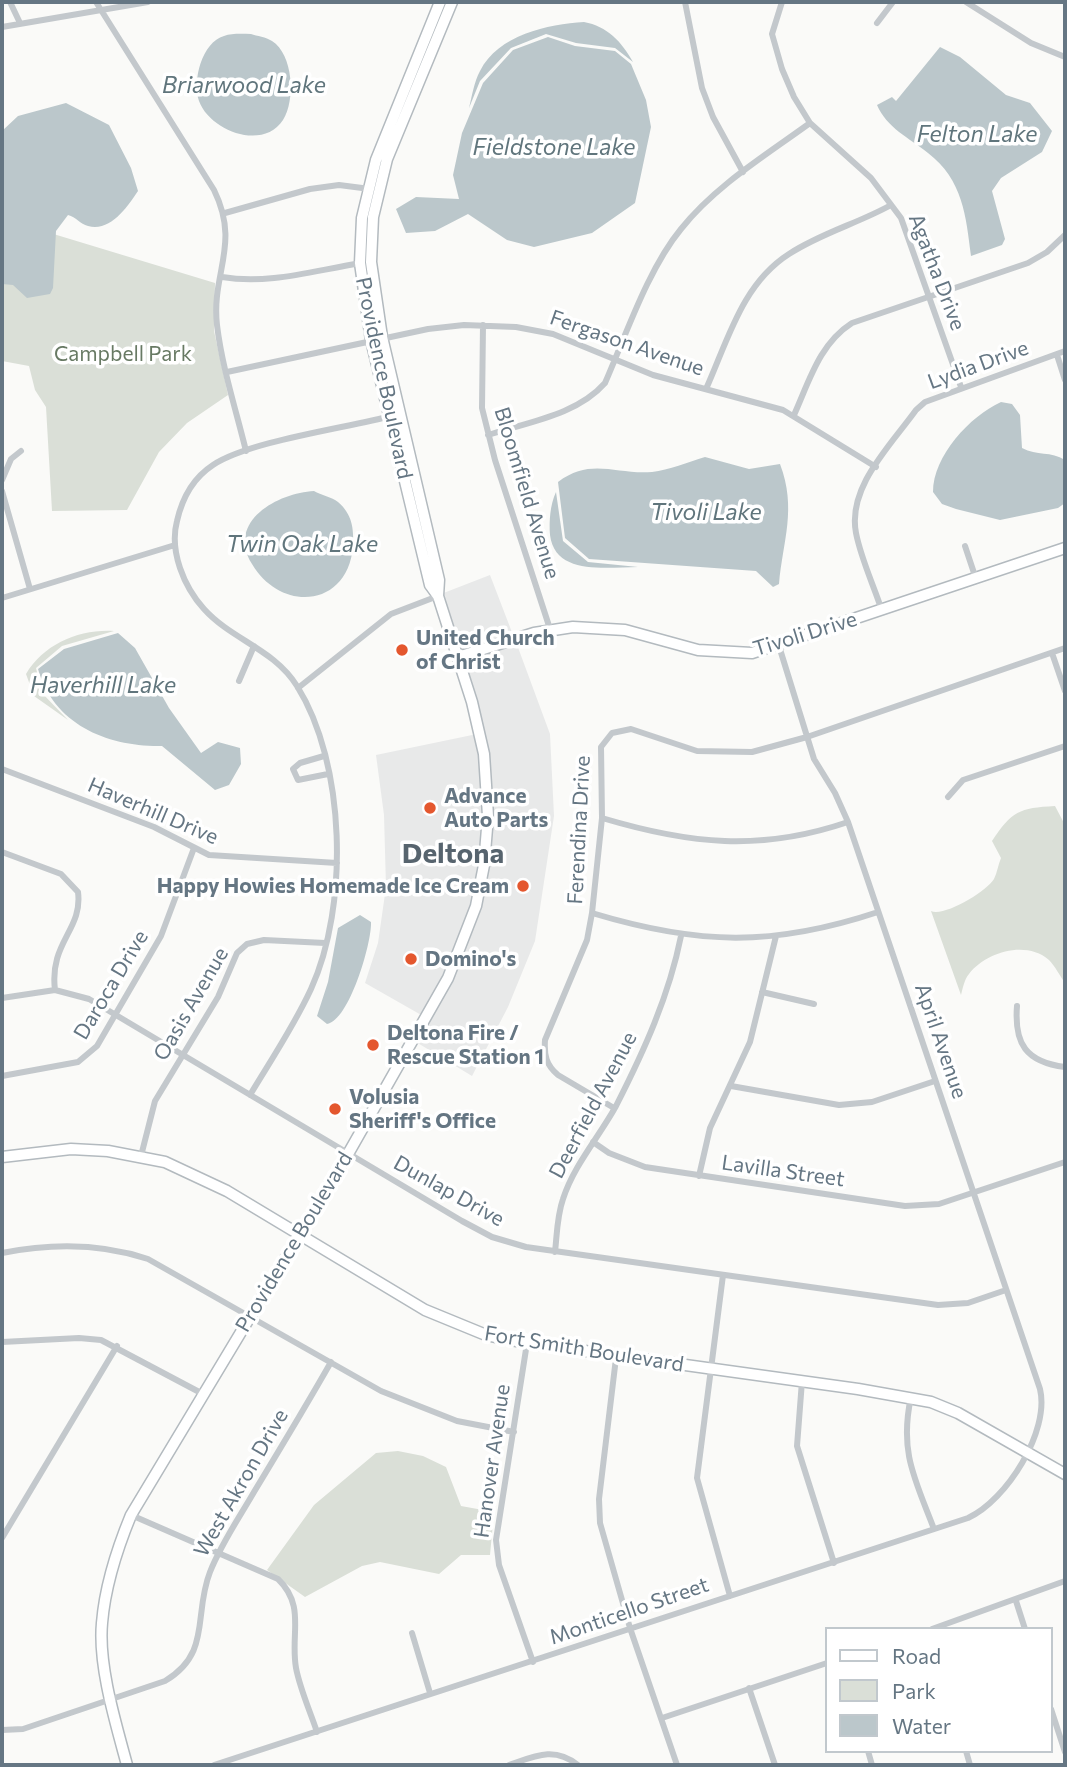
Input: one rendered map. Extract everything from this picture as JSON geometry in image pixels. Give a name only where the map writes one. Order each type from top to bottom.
[{"type":"main road","name":"Providence Boulevard","points":[[127,1765],[110,1700],[101,1625],[117,1549],[131,1515],[348,1154],[448,978],[476,906],[484,865],[487,783],[481,737],[438,596],[439,580],[376,339],[365,262],[373,217],[376,160],[440,2]]},
{"type":"main road","name":"Providence Boulevard","points":[[373,189],[452,2]]},
{"type":"main road","name":"Tivoli Drive","points":[[458,657],[550,629],[599,626],[625,630],[698,650],[725,654],[752,653],[1065,548]]},
{"type":"main road","name":"Fort Smith Boulevard","points":[[2,1157],[71,1149],[141,1156],[165,1162],[227,1191],[453,1324],[527,1343],[616,1358],[911,1397],[958,1413],[1065,1474]]},
{"type":"street","points":[[10,2],[20,23]]},
{"type":"street","points":[[96,2],[214,190],[225,213],[222,277],[216,303],[227,372],[246,451]]},
{"type":"street","points":[[2,27],[148,2]]},
{"type":"street","points":[[685,2],[702,88],[713,117],[743,172]]},
{"type":"street","name":"Agatha Drive","points":[[782,2],[772,34],[775,49],[794,97],[810,122],[870,178],[891,205],[912,243],[961,387]]},
{"type":"street","points":[[877,23],[893,2]]},
{"type":"street","points":[[967,2],[1031,43],[1065,57]]},
{"type":"street","points":[[488,435],[579,405],[605,383],[654,275],[681,229],[718,192],[810,122]]},
{"type":"street","points":[[225,213],[339,185],[373,189]]},
{"type":"street","points":[[706,389],[744,301],[768,270],[790,253],[891,205]]},
{"type":"street","points":[[794,415],[821,354],[840,331],[852,323],[1028,263],[1048,252],[1065,234]]},
{"type":"street","points":[[222,277],[248,281],[269,280],[365,262]]},
{"type":"street","name":"Fergason Avenue","points":[[227,372],[428,329],[483,324],[553,334],[653,375],[745,398],[794,415],[876,467]]},
{"type":"street","name":"Bloomfield Avenue","points":[[483,324],[481,408],[550,629]]},
{"type":"street","name":"Lydia Drive","points":[[882,611],[856,534],[855,516],[861,491],[916,410],[936,397],[961,387],[1065,351]]},
{"type":"street","points":[[1057,355],[1065,380]]},
{"type":"street","points":[[250,1095],[312,987],[325,943],[332,911],[337,863],[328,774],[324,756],[298,688],[283,665],[223,629],[202,607],[181,573],[174,545],[174,530],[187,492],[213,465],[246,451],[395,415]]},
{"type":"street","points":[[2,480],[10,459],[21,452]]},
{"type":"street","points":[[2,491],[30,589]]},
{"type":"street","points":[[2,598],[174,545]]},
{"type":"street","points":[[965,546],[976,579]]},
{"type":"street","points":[[298,688],[391,614],[438,596]]},
{"type":"street","points":[[239,681],[254,646]]},
{"type":"street","name":"April Avenue","points":[[779,646],[814,759],[848,821],[1044,1406],[1036,1435],[1026,1451]]},
{"type":"street","name":"Ferendina Drive","points":[[614,1108],[558,1075],[550,1068],[544,1053],[545,1040],[587,940],[602,818],[599,755],[606,738],[622,729],[640,731],[670,744],[720,753],[752,752],[807,737],[1065,648]]},
{"type":"street","points":[[1052,653],[1065,691]]},
{"type":"street","points":[[948,797],[963,780],[1065,746]]},
{"type":"street","points":[[324,756],[296,765],[294,776],[304,780],[328,774]]},
{"type":"street","name":"Haverhill Drive","points":[[2,769],[154,827],[220,858],[337,863]]},
{"type":"street","points":[[602,818],[650,832],[726,843],[796,837],[848,821]]},
{"type":"street","name":"Daroca Drive","points":[[2,1076],[78,1062],[97,1046],[117,1016],[161,936],[194,848]]},
{"type":"street","points":[[2,852],[61,874],[78,892],[76,918],[56,952],[55,990]]},
{"type":"street","points":[[592,913],[681,936],[734,939],[814,930],[878,912]]},
{"type":"street","name":"Deerfield Avenue","points":[[555,1252],[562,1201],[614,1108],[657,1020],[681,936]]},
{"type":"street","points":[[699,1177],[710,1128],[750,1042],[776,936]]},
{"type":"street","name":"Oasis Avenue","points":[[141,1156],[155,1101],[218,997],[237,953],[247,944],[264,940],[325,943]]},
{"type":"street","name":"Dunlap Drive","points":[[2,998],[55,990],[89,999],[492,1237],[555,1252],[939,1305],[954,1306],[1006,1290]]},
{"type":"street","points":[[762,992],[814,1004]]},
{"type":"street","points":[[1017,1006],[1017,1035],[1023,1047],[1032,1057],[1049,1065],[1065,1067]]},
{"type":"street","points":[[731,1086],[839,1105],[872,1102],[935,1081]]},
{"type":"street","name":"Lavilla Street","points":[[593,1142],[629,1163],[699,1177],[905,1206],[939,1204],[1065,1162]]},
{"type":"street","points":[[2,1252],[61,1245],[120,1249],[148,1259],[380,1391],[420,1409],[457,1421],[514,1433]]},
{"type":"street","points":[[723,1275],[697,1478],[730,1595]]},
{"type":"street","points":[[2,1342],[79,1338],[101,1340],[117,1346],[203,1394]]},
{"type":"street","name":"Hanover Avenue","points":[[527,1343],[496,1541],[499,1564],[533,1662]]},
{"type":"street","points":[[2,1538],[117,1346]]},
{"type":"street","points":[[616,1358],[599,1499],[600,1523],[630,1628],[677,1765]]},
{"type":"street","name":"West Akron Drive","points":[[2,1730],[23,1729],[165,1681],[180,1672],[191,1659],[198,1644],[204,1592],[219,1552],[331,1362]]},
{"type":"street","points":[[802,1381],[797,1446],[834,1563]]},
{"type":"street","points":[[911,1397],[905,1446],[934,1529]]},
{"type":"street","name":"Monticello Street","points":[[214,1765],[834,1563],[981,1512],[997,1500],[1026,1451]]},
{"type":"street","points":[[131,1515],[278,1579],[293,1598],[297,1617],[293,1645],[296,1670],[317,1732]]},
{"type":"street","points":[[938,1627],[1016,1601],[1065,1581]]},
{"type":"street","points":[[1016,1601],[1024,1627]]},
{"type":"street","points":[[412,1633],[430,1693]]},
{"type":"street","points":[[662,1718],[825,1663]]},
{"type":"street","points":[[749,1688],[775,1765]]},
{"type":"street","points":[[1053,1716],[1065,1752]]},
{"type":"street","points":[[509,1765],[545,1753],[558,1753],[578,1765]]},
{"type":"shaded area","points":[[490,575],[513,635],[460,652],[441,594]]},
{"type":"shaded area","points":[[516,642],[550,734],[554,816],[535,941],[508,1007],[472,1076],[416,1042],[466,940],[491,816],[462,660]]},
{"type":"shaded area","points":[[477,734],[484,816],[472,905],[445,976],[423,1016],[365,983],[378,943],[386,887],[384,815],[376,755]]},
{"type":"green space","name":"Campbell Park","points":[[4,219],[215,283],[214,331],[228,395],[187,423],[159,452],[127,510],[52,511],[46,407],[35,390],[29,366],[2,361]]},
{"type":"green space","points":[[114,631],[62,646],[36,668],[42,693],[68,720],[34,696],[26,674],[42,654],[76,636]]},
{"type":"green space","points":[[1055,806],[1065,825],[1065,983],[1049,960],[1040,954],[1007,951],[976,966],[966,979],[961,995],[931,911],[955,907],[990,884],[1001,858],[992,841],[1011,817],[1033,808]]},
{"type":"green space","points":[[398,1451],[423,1456],[446,1467],[461,1506],[494,1512],[490,1555],[461,1555],[439,1574],[380,1562],[362,1566],[305,1597],[267,1570],[314,1505],[376,1453]]},
{"type":"water","points":[[584,22],[600,27],[613,36],[633,62],[615,48],[576,43],[546,34],[511,48],[480,81],[469,108],[480,71],[499,48],[511,40],[540,29]]},
{"type":"water","name":"Briarwood Lake","points":[[230,34],[251,34],[270,40],[279,47],[288,66],[291,90],[283,120],[274,129],[251,136],[225,128],[214,121],[199,101],[197,83],[201,63],[216,40]]},
{"type":"water","name":"Fieldstone Lake","points":[[548,37],[575,46],[615,51],[631,64],[646,100],[651,127],[635,203],[592,233],[534,247],[507,240],[468,214],[435,231],[406,233],[396,209],[416,197],[459,199],[453,175],[462,133],[483,83],[513,50]]},
{"type":"water","name":"Felton Lake","points":[[940,47],[960,57],[1006,95],[1030,103],[1052,131],[1042,152],[1001,178],[992,191],[1005,239],[1002,245],[971,256],[961,200],[949,175],[928,153],[892,126],[877,105],[892,97],[896,101]]},
{"type":"water","points":[[66,103],[109,125],[131,168],[138,191],[118,217],[104,225],[88,226],[68,215],[56,231],[53,288],[50,294],[27,298],[13,285],[2,284],[2,131],[18,116]]},
{"type":"water","points":[[1001,402],[1012,404],[1020,415],[1022,448],[1065,460],[1065,503],[1058,508],[1000,520],[942,504],[933,492],[939,465],[955,439],[977,417]]},
{"type":"water","name":"Tivoli Lake","points":[[705,457],[749,469],[780,464],[788,496],[788,510],[779,584],[773,587],[756,571],[589,559],[565,538],[558,482],[570,475],[593,469],[652,472]]},
{"type":"water","name":"Twin Oak Lake","points":[[314,491],[336,500],[346,511],[352,527],[353,546],[348,567],[339,582],[326,592],[312,597],[295,596],[279,591],[264,580],[252,564],[246,549],[246,535],[260,512],[272,504],[285,497]]},
{"type":"water","points":[[556,492],[563,541],[588,562],[638,567],[598,568],[572,563],[562,557],[554,548],[550,535],[550,513]]},
{"type":"water","name":"Haverhill Lake","points":[[118,633],[135,648],[169,708],[201,753],[218,742],[240,748],[241,764],[229,785],[215,790],[162,746],[103,737],[70,718],[57,705],[38,669],[64,649]]},
{"type":"water","points":[[360,915],[371,922],[368,946],[358,980],[343,1010],[335,1020],[327,1024],[317,1016],[328,982],[338,928]]},
{"type":"place","name":"United Church of Christ","points":[[402,650]]},
{"type":"place","name":"Advance Auto Parts","points":[[430,808]]},
{"type":"place","name":"Happy Howies Homemade Ice Cream","points":[[523,886]]},
{"type":"place","name":"Domino's","points":[[411,959]]},
{"type":"place","name":"Deltona Fire / Rescue Station 1","points":[[373,1045]]},
{"type":"place","name":"Volusia Sheriff's Office","points":[[335,1109]]},
{"type":"district","name":"Deltona","points":[[453,854]]}]
